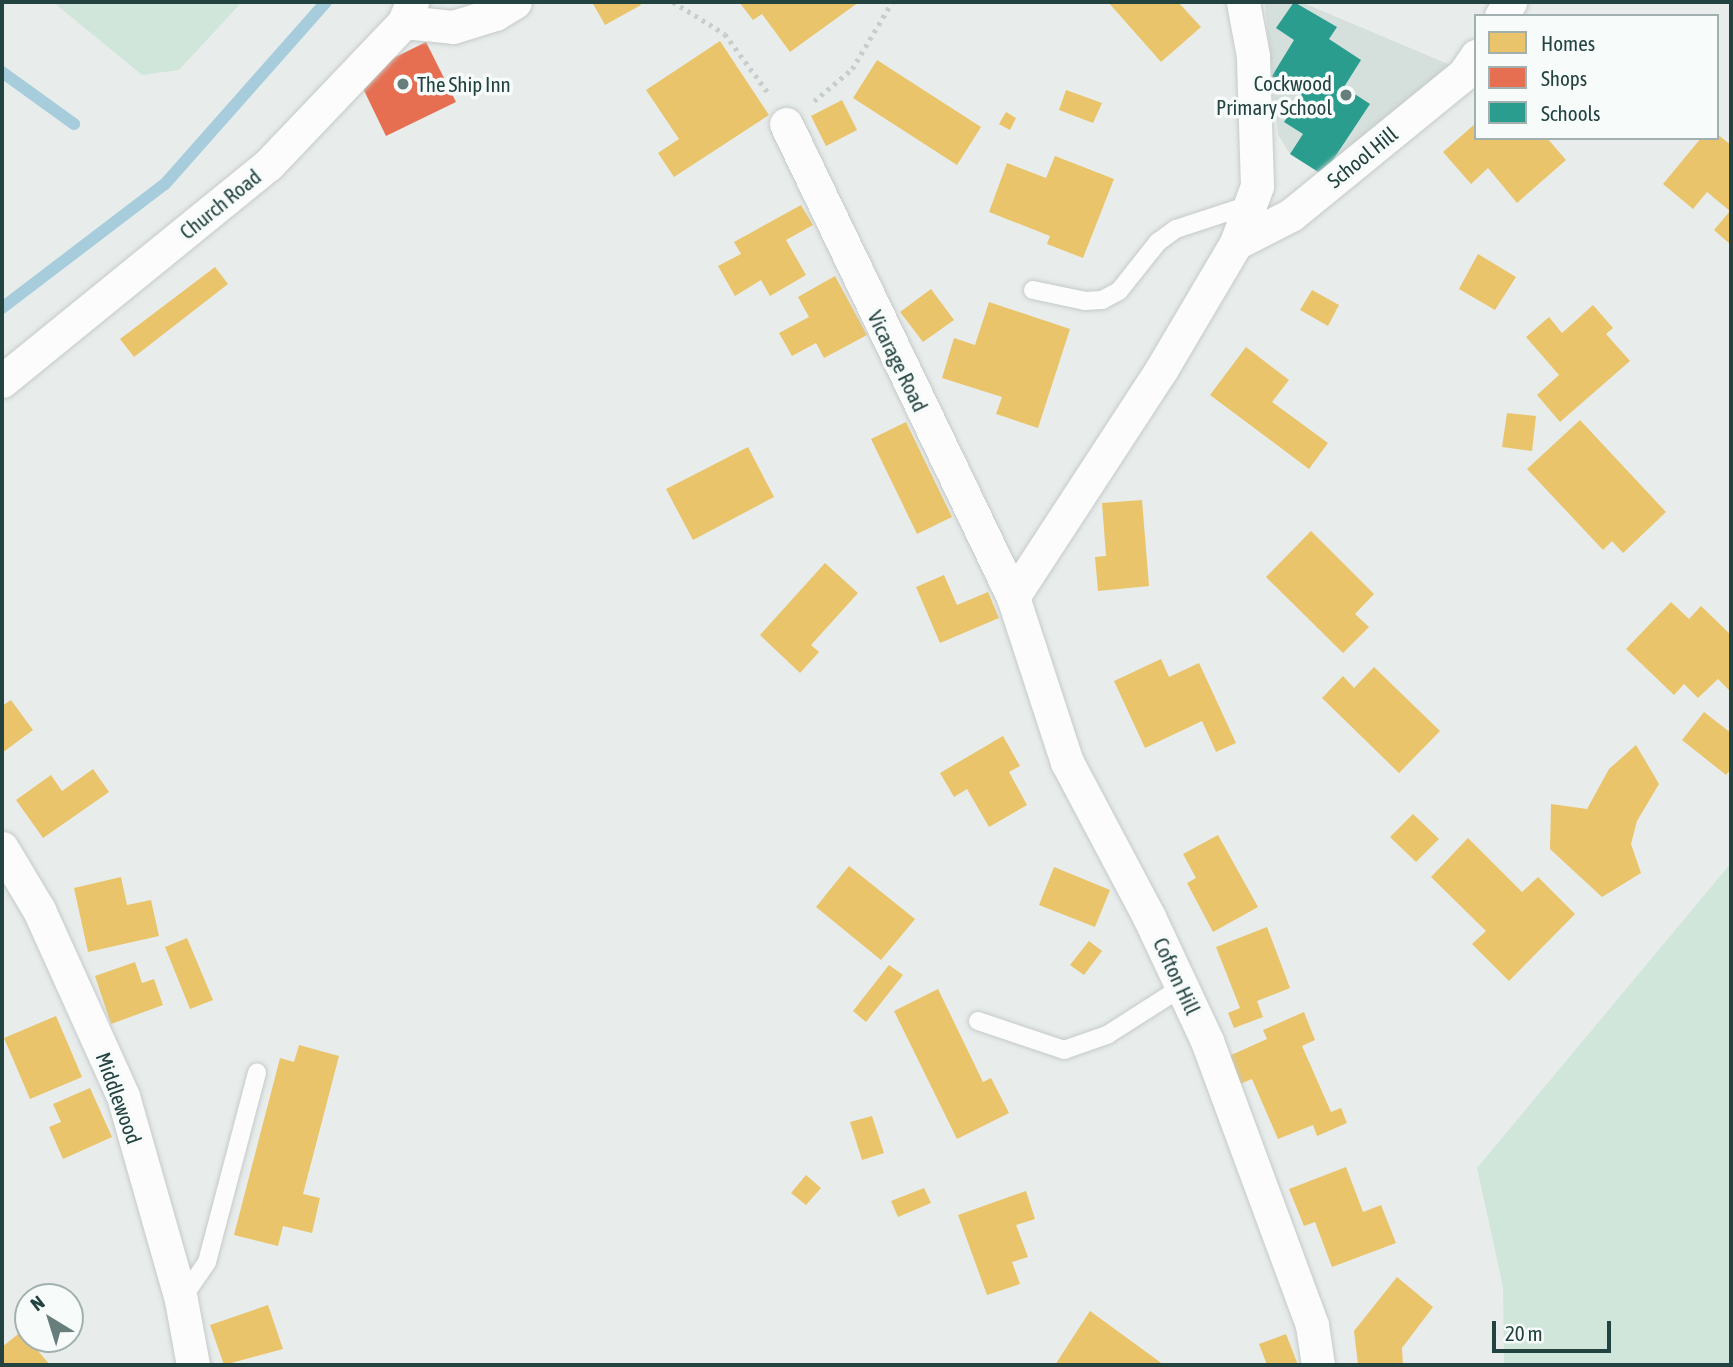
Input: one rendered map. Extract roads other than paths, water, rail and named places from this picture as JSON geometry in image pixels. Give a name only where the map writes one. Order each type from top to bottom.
[{"type":"street","points":[[408,12],[453,27],[495,14],[515,2]]},
{"type":"street","points":[[1013,597],[1161,370],[1236,243],[1257,186],[1252,56],[1243,2]]},
{"type":"street","name":"Church Road","points":[[2,381],[268,165],[408,12]]},
{"type":"street","name":"School Hill","points":[[1236,243],[1291,215],[1464,74],[1474,59]]},
{"type":"street","name":"Vicarage Road","points":[[786,124],[1013,597]]},
{"type":"street","name":"Cofton Hill","points":[[1013,597],[1067,762],[1207,1041],[1312,1325],[1318,1365]]},
{"type":"street","name":"Middlewood","points":[[2,848],[39,910],[123,1096],[181,1300],[193,1365]]},
{"type":"lane","points":[[1033,290],[1085,301],[1102,300],[1119,291],[1157,242],[1175,229],[1249,205]]},
{"type":"lane","points":[[978,1021],[1064,1051],[1107,1035],[1182,987]]},
{"type":"lane","points":[[181,1300],[207,1262],[257,1073]]},
{"type":"waterway","points":[[2,308],[165,184],[326,2]]},
{"type":"waterway","points":[[2,72],[74,124]]},
{"type":"place","name":"The Ship Inn","points":[[403,84]]},
{"type":"place","name":"Cockwood Primary School","points":[[1346,95]]}]
